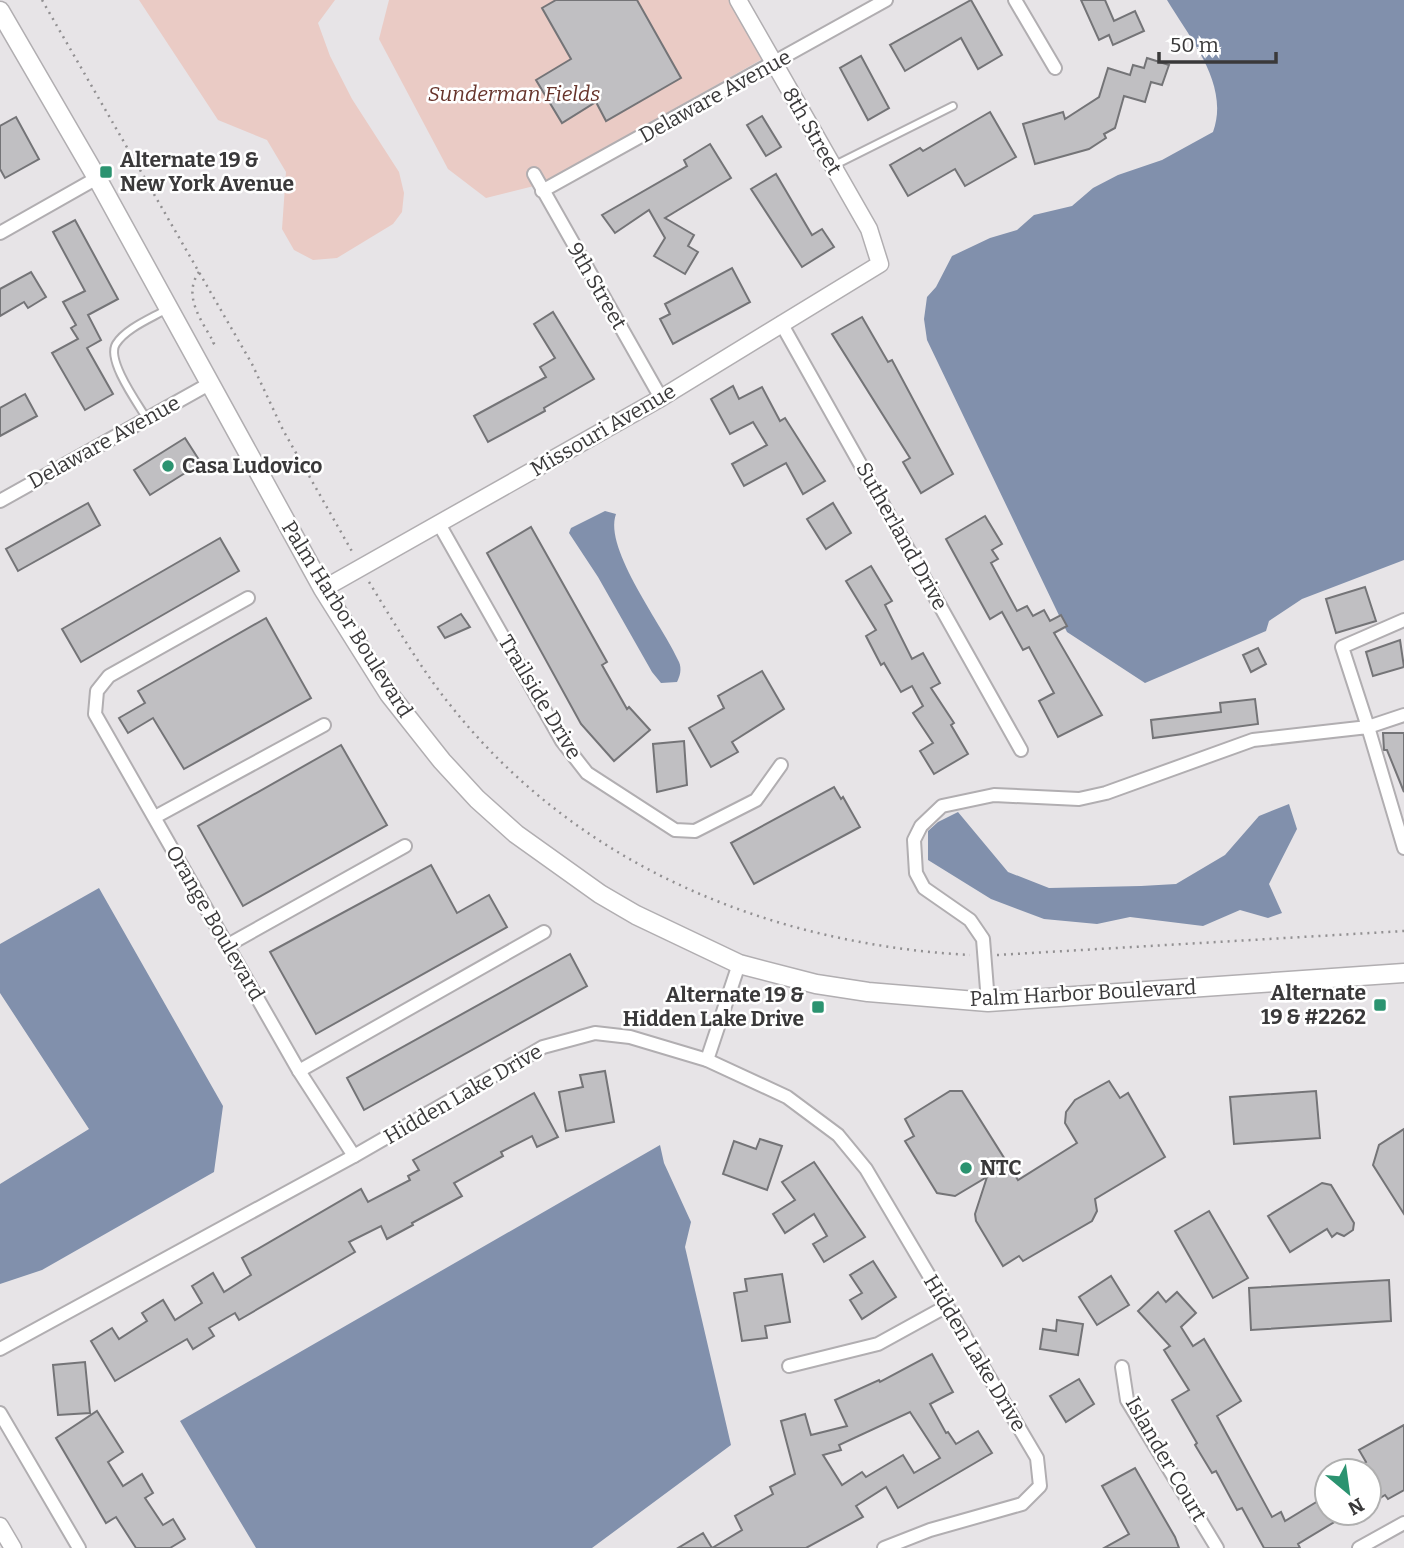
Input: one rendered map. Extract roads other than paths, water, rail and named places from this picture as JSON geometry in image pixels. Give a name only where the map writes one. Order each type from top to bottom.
[{"type":"main road","name":"Palm Harbor Boulevard","points":[[0,11],[97,178],[323,589],[389,694],[442,761],[477,799],[516,834],[600,894],[636,915],[739,964],[816,984],[988,1002],[1404,973]]},
{"type":"street","name":"8th Street","points":[[738,0],[869,229],[880,264]]},
{"type":"street","name":"Delaware Avenue","points":[[542,191],[886,0]]},
{"type":"street","points":[[1015,0],[1055,68]]},
{"type":"street","name":"9th Street","points":[[534,174],[661,398]]},
{"type":"street","points":[[0,233],[97,178]]},
{"type":"street","name":"Missouri Avenue","points":[[323,589],[661,398],[880,264]]},
{"type":"street","name":"Sutherland Drive","points":[[781,323],[1021,750]]},
{"type":"street","name":"Delaware Avenue","points":[[0,500],[209,384]]},
{"type":"street","name":"Trailside Drive","points":[[439,524],[562,741],[587,773],[675,830],[695,831],[756,800],[781,765]]},
{"type":"street","name":"Orange Boulevard","points":[[248,598],[130,662],[100,684],[96,714],[299,1071],[354,1156]]},
{"type":"street","points":[[1404,620],[1342,646],[1404,848]]},
{"type":"street","points":[[988,1002],[983,939],[970,920],[924,888],[916,873],[914,840],[921,826],[942,806],[994,794],[1079,799],[1106,793],[1253,740],[1368,727],[1404,715]]},
{"type":"street","points":[[155,817],[324,725]]},
{"type":"street","points":[[228,946],[405,846]]},
{"type":"street","points":[[299,1071],[544,932]]},
{"type":"street","points":[[708,1060],[739,964]]},
{"type":"street","name":"Hidden Lake Drive","points":[[0,1349],[354,1156],[543,1047],[595,1033],[630,1037],[708,1060],[787,1097],[838,1135],[866,1169],[1037,1458],[1040,1486],[1022,1504],[930,1530],[884,1548]]},
{"type":"street","points":[[789,1366],[878,1343],[947,1306]]},
{"type":"street","name":"Islander Court","points":[[1122,1367],[1127,1400],[1217,1548]]},
{"type":"street","points":[[0,1413],[79,1548]]},
{"type":"street","points":[[1359,1548],[1404,1523]]},
{"type":"street","points":[[0,1526],[13,1548]]},
{"type":"lane","points":[[833,166],[953,106]]},
{"type":"lane","points":[[147,419],[127,387],[114,352],[116,344],[125,335],[168,309]]},
{"type":"water","points":[[1167,0],[1404,0],[1404,560],[1302,599],[1269,621],[1266,631],[1145,683],[1067,632],[927,340],[924,319],[927,297],[936,287],[952,256],[990,238],[1017,230],[1034,215],[1072,206],[1093,188],[1118,175],[1162,160],[1213,132],[1217,114],[1212,80],[1197,47]]},
{"type":"water","points":[[605,511],[616,514],[614,529],[626,567],[679,662],[677,682],[661,683],[652,672],[598,577],[569,533],[571,528]]},
{"type":"water","points":[[1289,804],[1297,829],[1269,884],[1282,913],[1268,918],[1240,910],[1203,926],[1130,917],[1097,924],[1044,919],[991,899],[928,860],[928,831],[938,822],[958,812],[1008,872],[1049,888],[1176,884],[1225,855],[1259,816]]},
{"type":"water","points":[[99,888],[223,1106],[214,1172],[42,1270],[0,1284],[0,1184],[89,1129],[0,993],[0,944]]},
{"type":"water","points":[[660,1145],[664,1163],[691,1222],[685,1247],[731,1445],[592,1548],[256,1548],[180,1421]]},
{"type":"place","name":"Alternate 19 & New York Avenue","points":[[106,172]]},
{"type":"place","name":"Casa Ludovico","points":[[168,466]]},
{"type":"place","name":"Alternate 19 & #2262","points":[[1380,1005]]},
{"type":"place","name":"Alternate 19 & Hidden Lake Drive","points":[[818,1007]]},
{"type":"place","name":"NTC","points":[[966,1168]]},
{"type":"park label","name":"Sunderman Fields","points":[[514,94]]}]
